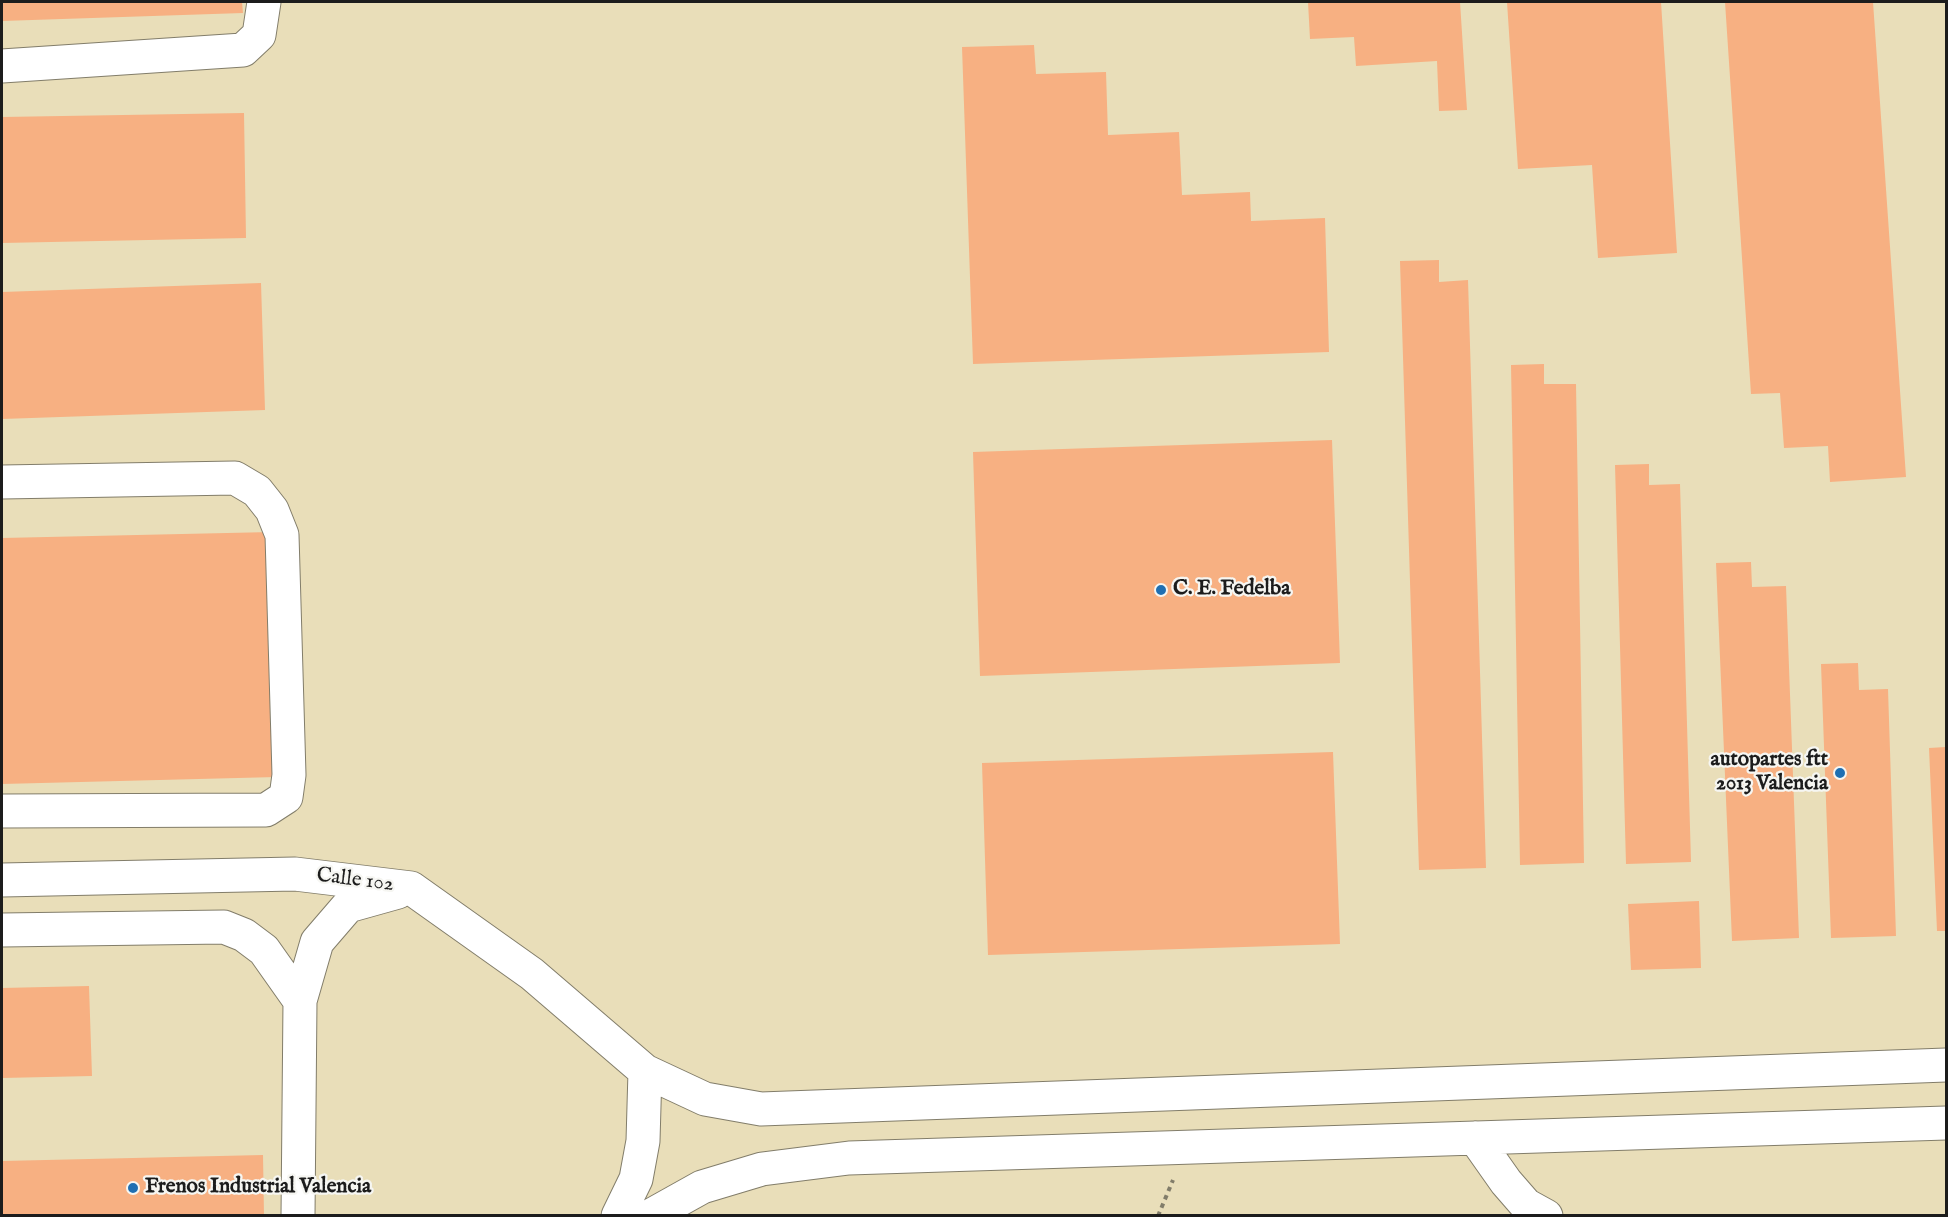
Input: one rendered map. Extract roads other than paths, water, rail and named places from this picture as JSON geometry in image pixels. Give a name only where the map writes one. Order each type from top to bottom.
[{"type":"street","points":[[2,66],[243,50],[259,35],[264,2]]},
{"type":"street","points":[[2,482],[235,478],[257,491],[272,510],[282,535],[289,775],[286,797],[266,810],[2,812]]},
{"type":"street","name":"Calle 102","points":[[2,880],[295,874],[411,888],[532,974],[645,1071],[705,1098],[761,1109],[1947,1065]]},
{"type":"street","points":[[298,1215],[300,1001],[317,942],[348,906],[411,888]]},
{"type":"street","points":[[2,930],[224,927],[244,935],[264,950],[300,1001]]},
{"type":"street","points":[[618,1215],[636,1179],[643,1141],[645,1071]]},
{"type":"street","points":[[650,1215],[702,1187],[752,1172],[849,1158],[1947,1123]]},
{"type":"street","points":[[1475,1138],[1506,1182],[1526,1204],[1546,1215]]},
{"type":"place","name":"C. E. Fedelba","points":[[1161,590]]},
{"type":"place","name":"autopartes ftt 2013 Valencia","points":[[1840,773]]},
{"type":"place","name":"Frenos Industrial Valencia","points":[[133,1188]]}]
